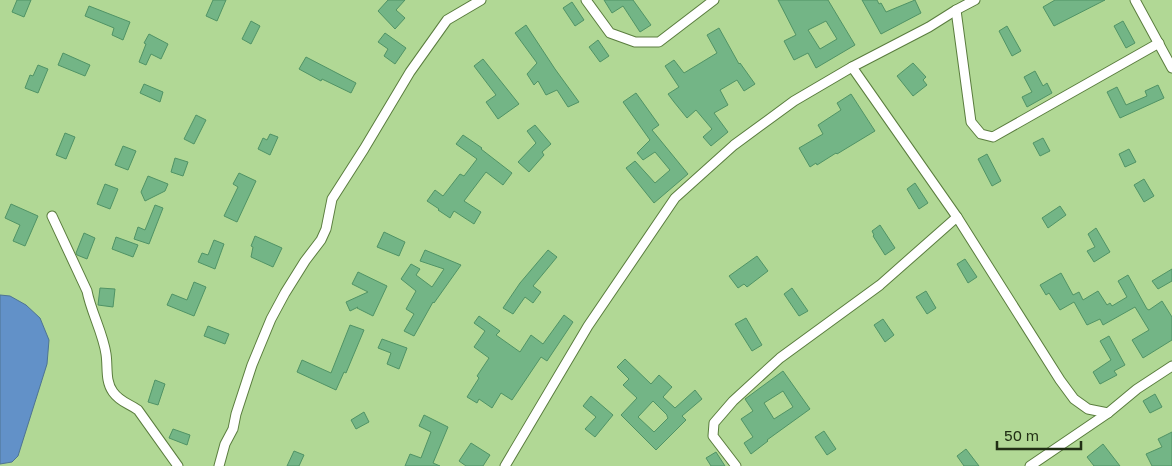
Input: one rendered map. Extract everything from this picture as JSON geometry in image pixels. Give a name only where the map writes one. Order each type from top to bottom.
[{"type":"street","points":[[219,466],[225,444],[233,429],[252,365],[268,327],[285,293],[321,240],[326,229],[332,199],[410,72],[447,20],[481,0]]},
{"type":"street","points":[[586,0],[610,33],[635,42],[658,42],[714,0]]},
{"type":"street","points":[[505,466],[588,326],[675,198],[734,145],[794,101],[975,0]]},
{"type":"street","points":[[1135,0],[1172,68]]},
{"type":"street","points":[[956,10],[971,122],[981,134],[993,137],[1159,43]]},
{"type":"street","points":[[852,68],[957,217],[1060,380],[1074,399],[1088,409],[1108,413]]},
{"type":"street","points":[[52,216],[86,291],[104,345],[109,384],[113,392],[121,401],[138,410],[178,466]]},
{"type":"street","points":[[736,466],[712,436],[714,423],[726,408],[780,358],[880,285],[957,217]]},
{"type":"street","points":[[1036,464],[1108,413],[1137,389],[1172,366]]},
{"type":"water","points":[[0,295],[10,296],[26,305],[40,318],[49,340],[47,364],[18,456],[12,462],[0,464]]},
{"type":"building","points":[[17,0],[31,0],[24,17],[12,12]]},
{"type":"building","points":[[213,0],[226,0],[217,21],[206,16]]},
{"type":"building","points":[[388,0],[405,0],[396,10],[405,18],[395,29],[378,11]]},
{"type":"building","points":[[604,0],[633,0],[651,25],[640,32],[623,6],[612,13]]},
{"type":"building","points":[[778,0],[828,0],[855,45],[816,68],[808,53],[794,60],[784,41],[796,35]],"holes":[[[826,21],[837,39],[820,49],[808,30]]]},
{"type":"building","points":[[862,0],[877,0],[886,12],[915,0],[921,13],[881,34]]},
{"type":"building","points":[[1055,0],[1105,0],[1054,26],[1043,7]]},
{"type":"building","points":[[572,2],[584,20],[575,26],[563,8]]},
{"type":"building","points":[[89,6],[130,22],[123,40],[112,35],[114,28],[85,16]]},
{"type":"building","points":[[251,21],[260,26],[251,44],[242,39]]},
{"type":"building","points":[[1123,21],[1135,43],[1126,48],[1114,26]]},
{"type":"building","points":[[526,25],[579,102],[568,107],[557,90],[546,95],[538,81],[534,85],[527,74],[537,63],[515,33]]},
{"type":"building","points":[[1007,26],[1021,51],[1012,56],[999,31]]},
{"type":"building","points":[[719,28],[739,64],[755,84],[744,91],[737,80],[720,90],[728,105],[714,113],[728,132],[711,146],[703,137],[712,129],[696,110],[687,118],[668,94],[679,87],[665,66],[674,60],[684,73],[717,53],[707,35]]},
{"type":"building","points":[[385,33],[406,48],[395,64],[384,56],[388,49],[378,42]]},
{"type":"building","points":[[149,34],[168,44],[161,59],[151,54],[146,65],[139,62],[146,44],[144,43]]},
{"type":"building","points":[[598,40],[609,56],[600,62],[589,47]]},
{"type":"building","points":[[63,53],[90,65],[85,76],[58,65]]},
{"type":"building","points":[[306,57],[356,83],[351,93],[322,79],[321,81],[299,69]]},
{"type":"building","points":[[483,59],[519,104],[498,119],[486,102],[496,95],[474,66]]},
{"type":"building","points":[[913,63],[926,77],[923,80],[927,85],[913,96],[897,76]]},
{"type":"building","points":[[38,65],[48,69],[38,93],[25,88],[30,75],[33,76]]},
{"type":"building","points":[[1035,71],[1043,86],[1047,83],[1052,93],[1027,107],[1022,97],[1032,92],[1024,77]]},
{"type":"building","points":[[144,84],[163,92],[160,102],[140,93]]},
{"type":"building","points":[[1158,85],[1164,98],[1120,118],[1107,92],[1117,87],[1126,105],[1147,96],[1145,91]]},
{"type":"building","points":[[636,93],[659,125],[652,130],[688,174],[654,203],[626,168],[635,161],[655,183],[670,170],[655,152],[643,160],[637,153],[650,140],[623,102]]},
{"type":"building","points":[[851,94],[875,131],[837,154],[810,167],[799,148],[823,134],[818,125],[841,110],[837,103]]},
{"type":"building","points":[[196,115],[206,120],[194,144],[184,139]]},
{"type":"building","points":[[535,125],[551,144],[542,152],[544,155],[529,172],[518,162],[536,143],[527,131]]},
{"type":"building","points":[[65,133],[75,137],[66,159],[56,155]]},
{"type":"building","points":[[270,134],[278,137],[270,155],[258,149],[263,138],[267,140]]},
{"type":"building","points":[[463,135],[512,173],[503,185],[486,172],[464,201],[481,212],[474,224],[454,211],[450,218],[427,201],[435,190],[443,196],[460,174],[464,176],[477,159],[456,144]]},
{"type":"building","points":[[1043,138],[1050,151],[1040,156],[1033,143]]},
{"type":"building","points":[[123,146],[136,151],[128,170],[115,165]]},
{"type":"building","points":[[1129,149],[1136,162],[1125,167],[1119,154]]},
{"type":"building","points":[[987,154],[1001,181],[992,186],[978,159]]},
{"type":"building","points":[[175,158],[188,162],[183,176],[171,172]]},
{"type":"building","points":[[239,173],[256,181],[237,222],[224,216],[238,187],[233,184]]},
{"type":"building","points":[[148,176],[168,184],[165,191],[145,201],[141,192]]},
{"type":"building","points":[[1144,179],[1154,196],[1144,202],[1134,185]]},
{"type":"building","points":[[915,183],[928,203],[919,209],[907,189]]},
{"type":"building","points":[[105,184],[118,189],[110,209],[97,204]]},
{"type":"building","points":[[11,204],[38,216],[25,246],[13,241],[20,225],[5,218]]},
{"type":"building","points":[[155,205],[163,208],[149,244],[134,239],[138,227],[145,230]]},
{"type":"building","points":[[1060,206],[1066,215],[1048,228],[1042,218]]},
{"type":"building","points":[[880,225],[895,248],[885,255],[873,236],[872,231]]},
{"type":"building","points":[[1096,228],[1110,252],[1094,262],[1087,251],[1095,247],[1088,234]]},
{"type":"building","points":[[384,232],[405,242],[399,256],[377,247]]},
{"type":"building","points":[[84,233],[95,238],[87,259],[76,253]]},
{"type":"building","points":[[255,236],[282,248],[273,267],[251,257],[253,247],[251,246]]},
{"type":"building","points":[[116,237],[138,245],[133,257],[112,249]]},
{"type":"building","points":[[214,240],[224,244],[215,269],[198,262],[202,253],[208,255]]},
{"type":"building","points":[[425,250],[461,265],[433,302],[414,336],[404,331],[414,314],[406,309],[416,291],[401,279],[411,264],[420,269],[416,275],[432,287],[444,269],[420,261]]},
{"type":"building","points":[[548,250],[557,257],[533,286],[541,292],[533,303],[525,297],[513,314],[503,308],[520,283]]},
{"type":"building","points":[[757,256],[768,271],[747,287],[744,284],[738,288],[729,276]]},
{"type":"building","points":[[965,259],[977,277],[968,283],[957,264]]},
{"type":"building","points":[[1172,269],[1172,281],[1158,289],[1152,281]]},
{"type":"building","points":[[358,272],[387,286],[373,316],[358,307],[350,311],[346,302],[368,292],[352,284]]},
{"type":"building","points":[[1061,273],[1073,295],[1079,292],[1083,300],[1098,291],[1107,305],[1110,303],[1112,306],[1127,297],[1118,281],[1128,275],[1147,309],[1149,310],[1162,301],[1172,317],[1172,340],[1143,358],[1132,340],[1149,330],[1135,307],[1103,325],[1100,319],[1087,325],[1074,302],[1060,310],[1049,293],[1046,295],[1040,285]]},
{"type":"building","points":[[194,282],[206,287],[194,316],[167,305],[172,294],[187,300]]},
{"type":"building","points":[[100,288],[115,289],[113,307],[98,305]]},
{"type":"building","points":[[792,288],[808,311],[799,316],[784,294]]},
{"type":"building","points":[[926,291],[936,308],[927,314],[916,297]]},
{"type":"building","points":[[564,315],[573,322],[547,361],[541,357],[512,400],[501,393],[492,408],[479,399],[477,403],[467,397],[479,378],[477,376],[489,358],[474,347],[485,331],[474,323],[479,316],[500,331],[496,335],[520,352],[531,335],[543,344]]},
{"type":"building","points":[[746,318],[762,345],[752,351],[735,324]]},
{"type":"building","points":[[883,319],[894,335],[885,342],[874,325]]},
{"type":"building","points":[[350,325],[364,330],[346,373],[344,372],[336,390],[297,372],[302,360],[331,373]]},
{"type":"building","points":[[208,326],[229,334],[225,344],[204,336]]},
{"type":"building","points":[[1109,336],[1125,365],[1114,371],[1117,375],[1100,384],[1093,372],[1111,360],[1100,341]]},
{"type":"building","points":[[382,339],[407,348],[399,369],[387,364],[391,353],[378,348]]},
{"type":"building","points":[[625,359],[651,384],[659,375],[672,387],[663,397],[675,408],[695,390],[702,399],[682,416],[686,420],[656,450],[621,415],[637,398],[623,385],[629,379],[617,367]],"holes":[[[653,401],[668,418],[654,432],[638,417]]]},
{"type":"building","points":[[783,371],[810,409],[751,454],[744,443],[753,437],[741,419],[753,411],[745,399]],"holes":[[[783,391],[793,407],[774,419],[764,403]]]},
{"type":"building","points":[[155,380],[165,384],[158,405],[148,402]]},
{"type":"building","points":[[1155,394],[1162,407],[1150,413],[1143,401]]},
{"type":"building","points":[[591,396],[613,415],[595,437],[585,429],[596,417],[583,406]]},
{"type":"building","points":[[364,412],[369,422],[356,429],[351,420]]},
{"type":"building","points":[[424,415],[448,427],[433,463],[440,466],[405,466],[410,454],[421,458],[431,432],[419,426]]},
{"type":"building","points":[[173,429],[190,435],[187,445],[169,438]]},
{"type":"building","points":[[824,431],[836,449],[827,455],[815,437]]},
{"type":"building","points":[[1172,432],[1172,466],[1152,466],[1146,454],[1162,447],[1158,439]]},
{"type":"building","points":[[471,443],[490,455],[483,466],[466,466],[459,461]]},
{"type":"building","points":[[1103,444],[1120,466],[1094,466],[1087,457]]},
{"type":"building","points":[[966,449],[979,466],[964,466],[957,456]]},
{"type":"building","points":[[294,451],[304,455],[299,466],[287,466]]},
{"type":"building","points":[[716,452],[725,466],[711,466],[706,458]]}]
